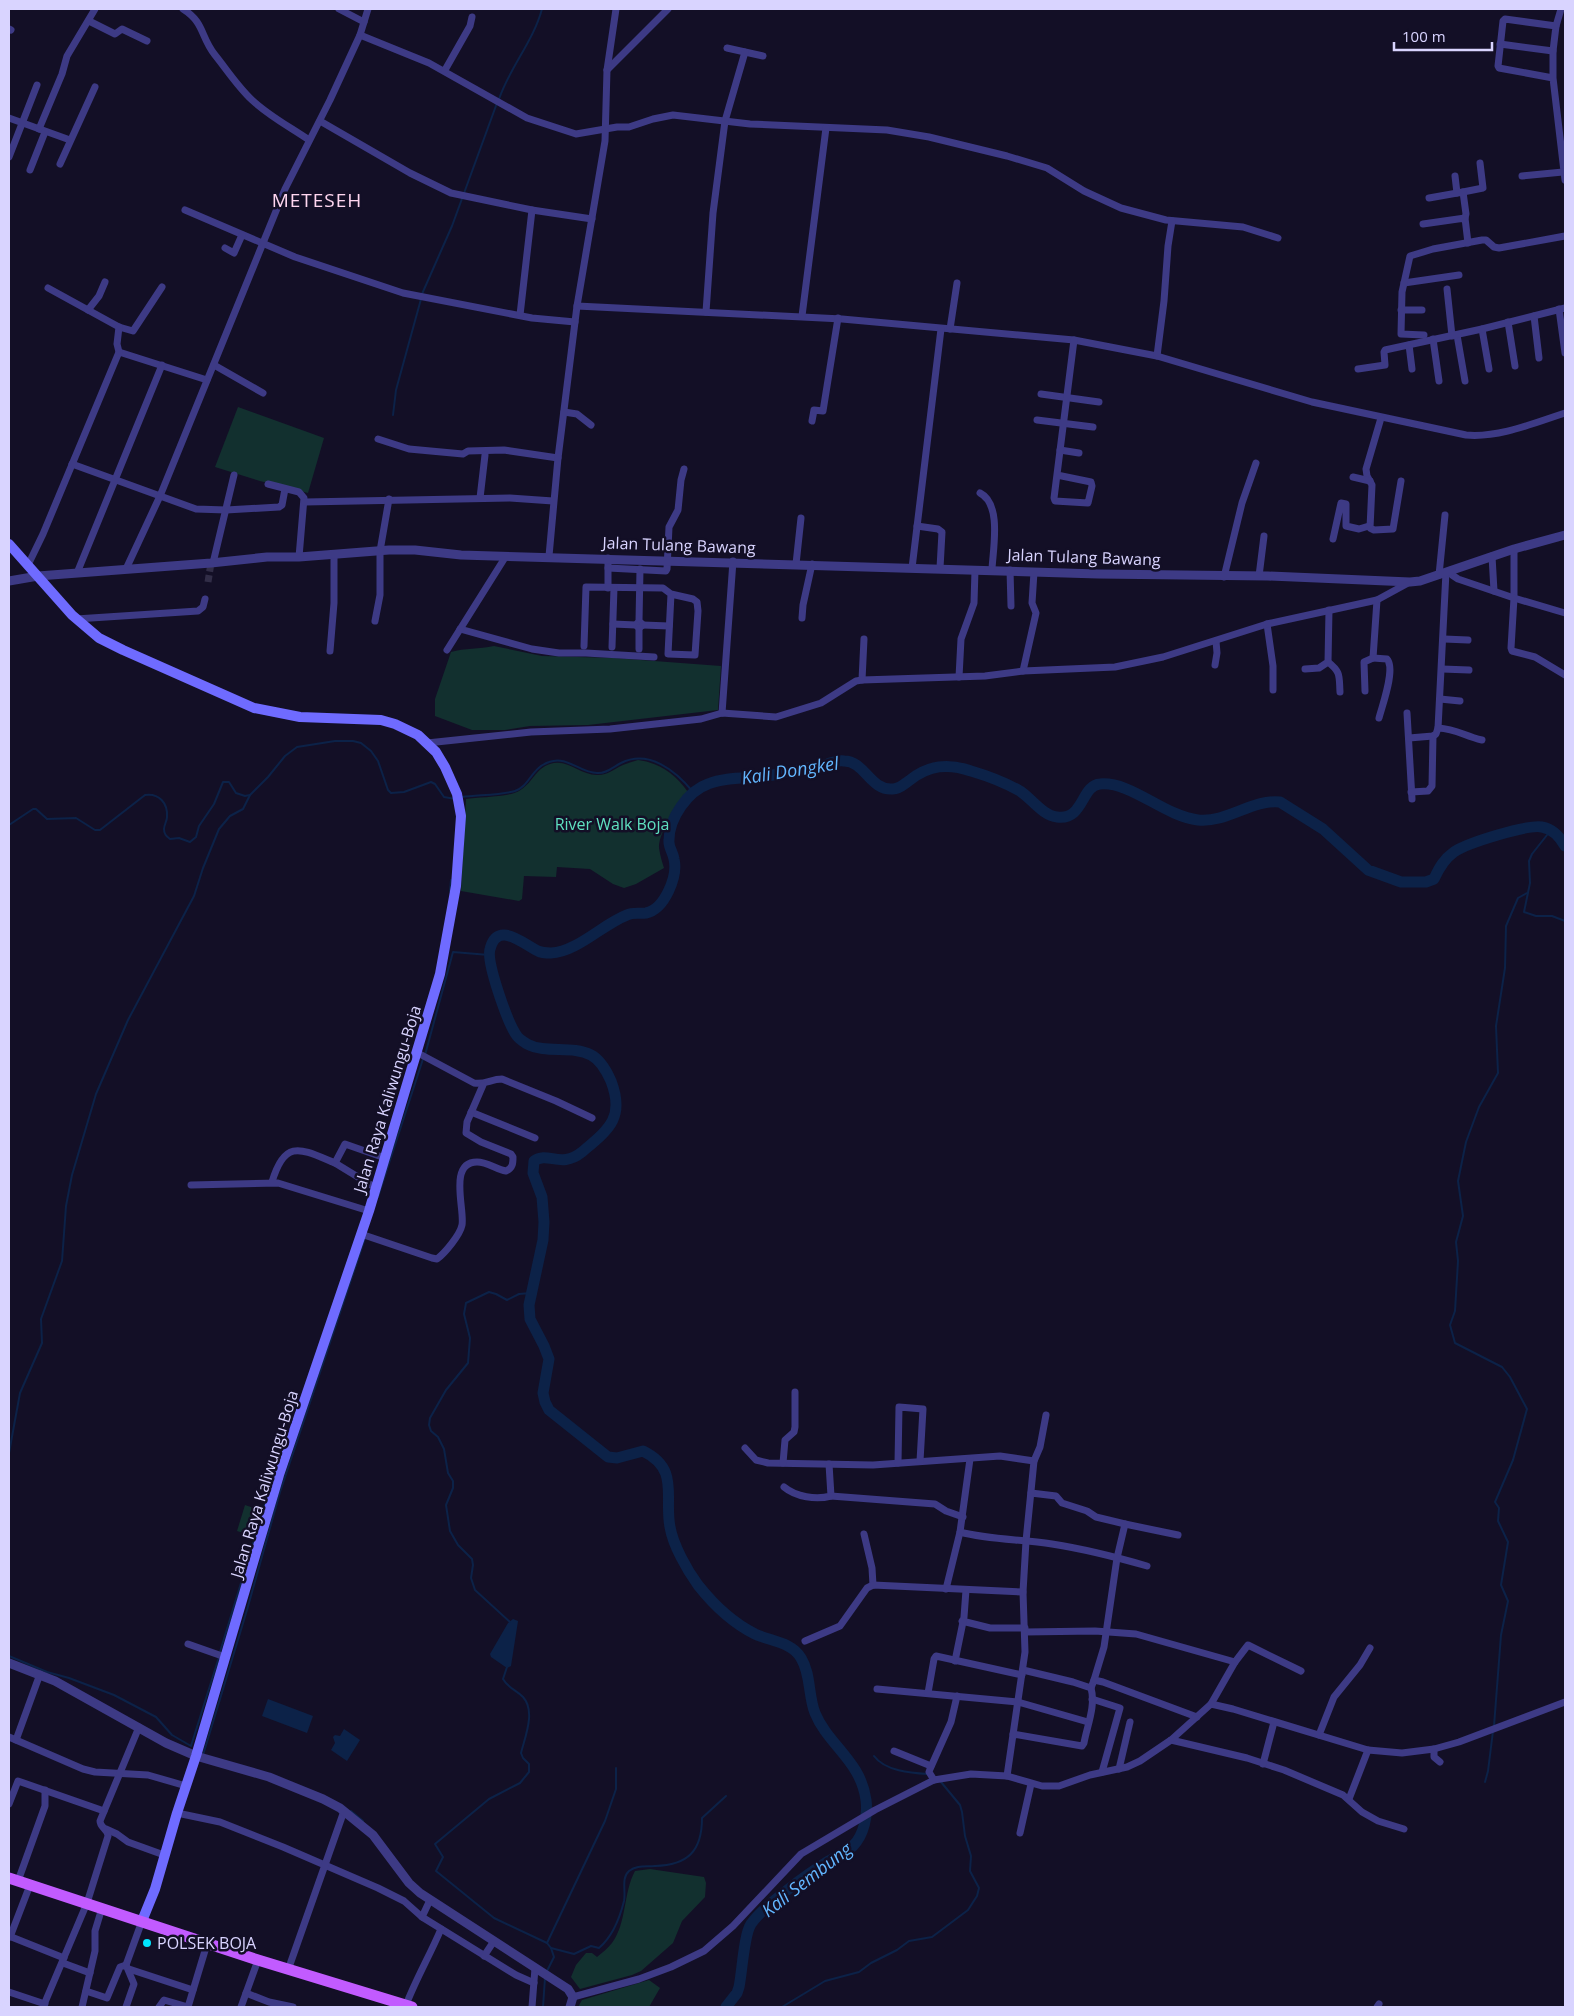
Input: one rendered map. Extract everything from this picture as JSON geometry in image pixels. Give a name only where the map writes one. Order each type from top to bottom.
[{"type":"main road","name":"Jalan Raya Kaliwungu-Boja","points":[[9,544],[75,619],[99,638],[122,650],[254,708],[300,717],[381,720],[395,724],[418,735],[436,752],[445,766],[458,798],[461,825],[456,886],[448,932],[440,974],[419,1054],[366,1210],[365,1235],[279,1475],[196,1756],[155,1889],[142,1921]]},
{"type":"main road","points":[[13,1880],[288,1970],[409,2006]]},
{"type":"street","points":[[30,170],[67,56],[95,9]]},
{"type":"street","points":[[183,9],[198,21],[204,39],[214,54],[252,100],[309,140]]},
{"type":"street","points":[[339,9],[364,22]]},
{"type":"street","points":[[126,570],[160,496],[284,189],[320,121],[360,35],[368,9]]},
{"type":"street","points":[[549,556],[553,501],[575,322],[600,179],[605,130],[607,70],[616,9]]},
{"type":"street","points":[[607,70],[668,9]]},
{"type":"street","points":[[1560,9],[1553,51],[1553,78],[1565,180]]},
{"type":"street","points":[[445,70],[470,26],[472,18]]},
{"type":"street","points":[[1553,78],[1499,68],[1500,44],[1503,21],[1507,18],[1556,26]]},
{"type":"street","points":[[89,21],[115,34],[122,29],[147,41]]},
{"type":"street","points":[[360,35],[445,70],[527,118],[576,134],[629,127],[652,119],[673,115],[725,121],[887,130],[929,137],[1047,168],[1084,191],[1121,208],[1172,221],[1243,227],[1278,238]]},
{"type":"street","points":[[1500,44],[1553,51]]},
{"type":"street","points":[[727,48],[763,56]]},
{"type":"street","points":[[706,312],[713,212],[725,121],[744,52]]},
{"type":"street","points":[[9,157],[37,85]]},
{"type":"street","points":[[60,164],[95,87]]},
{"type":"street","points":[[9,118],[70,140]]},
{"type":"street","points":[[320,121],[410,173],[451,193],[532,210],[592,219]]},
{"type":"street","points":[[802,316],[826,128]]},
{"type":"street","points":[[1429,198],[1483,188],[1480,163]]},
{"type":"street","points":[[1522,176],[1563,172]]},
{"type":"street","points":[[1455,176],[1466,214],[1468,243]]},
{"type":"street","points":[[185,210],[295,257],[403,294],[520,314],[532,318],[575,322]]},
{"type":"street","points":[[520,314],[532,210]]},
{"type":"street","points":[[1423,224],[1465,218]]},
{"type":"street","points":[[1157,356],[1172,221]]},
{"type":"street","points":[[225,248],[234,252],[242,235]]},
{"type":"street","points":[[1424,335],[1401,334],[1404,283],[1410,256],[1433,249],[1486,240],[1494,247],[1499,248],[1565,236]]},
{"type":"street","points":[[1404,283],[1459,275]]},
{"type":"street","points":[[88,310],[99,296],[106,282]]},
{"type":"street","points":[[950,329],[957,283]]},
{"type":"street","points":[[48,288],[119,327],[124,327],[131,331],[135,329],[162,287]]},
{"type":"street","points":[[1447,289],[1454,335],[1465,381]]},
{"type":"street","points":[[578,306],[838,318],[1074,340],[1157,356],[1288,395],[1381,418],[1443,431],[1479,436],[1520,427],[1565,413]]},
{"type":"street","points":[[1358,369],[1385,365],[1385,350],[1482,329],[1562,308],[1565,353]]},
{"type":"street","points":[[1401,310],[1422,310]]},
{"type":"street","points":[[1534,316],[1539,358]]},
{"type":"street","points":[[812,421],[814,410],[823,411],[838,318]]},
{"type":"street","points":[[1508,322],[1515,366]]},
{"type":"street","points":[[28,565],[119,352],[117,344],[119,327]]},
{"type":"street","points":[[912,568],[941,328]]},
{"type":"street","points":[[1482,329],[1489,370]]},
{"type":"street","points":[[1433,339],[1439,381]]},
{"type":"street","points":[[1055,501],[1074,340]]},
{"type":"street","points":[[1409,345],[1412,369]]},
{"type":"street","points":[[119,352],[208,380]]},
{"type":"street","points":[[77,573],[162,365]]},
{"type":"street","points":[[214,365],[263,393]]},
{"type":"street","points":[[1041,394],[1099,402]]},
{"type":"street","points":[[564,412],[577,414],[591,424]]},
{"type":"street","points":[[1369,526],[1372,484],[1367,476],[1366,469],[1381,418]]},
{"type":"street","points":[[1037,420],[1093,427]]},
{"type":"street","points":[[378,439],[409,449],[463,454],[468,451],[504,450],[558,458]]},
{"type":"street","points":[[1060,450],[1079,453]]},
{"type":"street","points":[[476,498],[485,455]]},
{"type":"street","points":[[1224,577],[1245,494],[1256,463]]},
{"type":"street","points":[[72,464],[196,509],[226,510],[281,507],[285,489]]},
{"type":"street","points":[[612,647],[613,624],[608,563],[640,569],[666,570],[668,567],[666,560],[669,527],[678,510],[680,480],[684,469]]},
{"type":"street","points":[[213,563],[234,474]]},
{"type":"street","points":[[1046,499],[1086,504],[1090,500],[1092,486],[1089,481],[1057,475]]},
{"type":"street","points":[[1352,477],[1370,481]]},
{"type":"street","points":[[1369,526],[1374,530],[1393,529],[1401,481]]},
{"type":"street","points":[[268,484],[299,492],[305,502],[299,557]]},
{"type":"street","points":[[980,493],[991,504],[994,515],[992,569]]},
{"type":"street","points":[[305,502],[476,498],[553,501]]},
{"type":"street","points":[[375,621],[380,595],[380,551],[389,499]]},
{"type":"street","points":[[1333,539],[1342,503],[1346,504],[1346,526]]},
{"type":"street","points":[[1407,713],[1411,796],[1428,791],[1432,786],[1434,736],[1438,728],[1444,639],[1445,515]]},
{"type":"street","points":[[796,564],[801,518]]},
{"type":"street","points":[[917,526],[938,529],[942,532],[940,568]]},
{"type":"street","points":[[1337,526],[1359,529],[1369,526]]},
{"type":"street","name":"Jalan Tulang Bawang","points":[[9,581],[38,576],[213,563],[267,557],[299,557],[415,550],[445,554],[594,558],[608,563],[666,560],[733,561],[1034,572],[1224,577],[1259,576],[1410,582],[1565,535]]},
{"type":"street","points":[[1259,576],[1264,536]]},
{"type":"street","points":[[1514,549],[1512,651],[1535,657],[1565,675]]},
{"type":"street","points":[[330,651],[334,603],[334,554]]},
{"type":"street","points":[[446,650],[506,556]]},
{"type":"street","points":[[1492,556],[1494,591]]},
{"type":"street","points":[[722,713],[733,561]]},
{"type":"street","points":[[802,618],[812,564]]},
{"type":"street","points":[[639,649],[640,588],[638,584],[640,569]]},
{"type":"street","points":[[959,677],[961,639],[974,603],[974,570]]},
{"type":"street","points":[[1010,570],[1011,606]]},
{"type":"street","points":[[1023,671],[1036,613],[1032,603],[1034,572]]},
{"type":"street","points":[[1445,572],[1454,577],[1514,598],[1565,613]]},
{"type":"street","points":[[427,743],[531,732],[610,729],[701,719],[722,713],[776,716],[821,703],[856,681],[862,680],[959,677],[1023,671],[1115,667],[1163,657],[1267,624],[1377,600],[1410,582]]},
{"type":"street","points":[[584,646],[585,588],[589,586],[662,588],[671,594],[693,598],[698,604],[695,655],[668,654],[671,594]]},
{"type":"street","points":[[75,619],[198,611],[202,608],[205,599]]},
{"type":"street","points":[[1373,658],[1377,600]]},
{"type":"street","points":[[1328,662],[1329,610]]},
{"type":"street","points":[[613,624],[669,626]]},
{"type":"street","points":[[1267,624],[1273,666],[1272,690]]},
{"type":"street","points":[[460,628],[532,650],[559,654],[586,653],[654,657]]},
{"type":"street","points":[[862,680],[864,639]]},
{"type":"street","points":[[1444,639],[1468,640]]},
{"type":"street","points":[[1215,665],[1216,641]]},
{"type":"street","points":[[1365,691],[1364,662],[1373,658],[1387,659],[1390,664],[1387,690],[1378,718]]},
{"type":"street","points":[[1305,669],[1319,668],[1328,662]]},
{"type":"street","points":[[1328,662],[1337,669],[1340,692]]},
{"type":"street","points":[[1442,669],[1469,670]]},
{"type":"street","points":[[1440,699],[1460,701]]},
{"type":"street","points":[[1438,728],[1451,728],[1469,737],[1482,740]]},
{"type":"street","points":[[1408,738],[1434,736]]},
{"type":"street","points":[[419,1054],[466,1080],[482,1085]]},
{"type":"street","points":[[365,1235],[432,1258],[437,1259],[446,1252],[462,1226],[459,1188],[464,1168],[476,1162],[506,1171],[512,1167],[513,1163],[511,1154],[481,1142],[466,1133],[465,1129],[482,1085],[494,1079],[502,1079],[592,1118]]},
{"type":"street","points":[[471,1112],[535,1138]]},
{"type":"street","points":[[335,1163],[344,1144],[383,1157]]},
{"type":"street","points":[[272,1182],[282,1157],[301,1150],[335,1163],[374,1186]]},
{"type":"street","points":[[191,1185],[272,1182],[366,1210]]},
{"type":"street","points":[[783,1463],[785,1440],[794,1432],[795,1427],[795,1392]]},
{"type":"street","points":[[898,1463],[899,1407],[923,1409],[920,1461]]},
{"type":"street","points":[[1007,1776],[1025,1652],[1022,1592],[1034,1461],[1040,1447],[1046,1415]]},
{"type":"street","points":[[744,1448],[760,1462],[898,1463],[1000,1456],[1034,1461]]},
{"type":"street","points":[[946,1589],[963,1517],[970,1459]]},
{"type":"street","points":[[829,1464],[831,1496]]},
{"type":"street","points":[[784,1487],[790,1492],[820,1498],[842,1495],[935,1504],[946,1511],[963,1517]]},
{"type":"street","points":[[1031,1493],[1056,1496],[1062,1503],[1087,1511],[1096,1517],[1178,1535]]},
{"type":"street","points":[[1013,1734],[1082,1746],[1084,1743],[1092,1699],[1091,1688],[1104,1647],[1117,1558],[1125,1524]]},
{"type":"street","points":[[960,1532],[975,1536],[1052,1544],[1147,1566]]},
{"type":"street","points":[[864,1534],[872,1568],[872,1585]]},
{"type":"street","points":[[805,1641],[840,1626],[867,1588],[872,1585],[1022,1592]]},
{"type":"street","points":[[955,1661],[966,1590]]},
{"type":"street","points":[[962,1621],[990,1628],[1136,1634],[1235,1662]]},
{"type":"street","points":[[188,1644],[225,1657]]},
{"type":"street","points":[[573,1997],[639,1979],[671,1967],[704,1951],[728,1930],[801,1854],[934,1775],[971,1774],[1007,1776],[1031,1784],[1059,1786],[1102,1772],[1119,1769],[1140,1761],[1172,1740],[1211,1704],[1235,1662],[1248,1645],[1301,1671]]},
{"type":"street","points":[[1318,1735],[1334,1697],[1360,1665],[1370,1648]]},
{"type":"street","points":[[928,1693],[936,1656],[1073,1682],[1091,1688]]},
{"type":"street","points":[[9,1663],[40,1674],[166,1743],[196,1756],[269,1777],[323,1798],[344,1811],[373,1835],[409,1883],[430,1900],[568,1989],[573,1997],[570,2007]]},
{"type":"street","points":[[40,1674],[12,1738],[83,1769],[95,1772],[148,1775],[186,1786]]},
{"type":"street","points":[[1094,1680],[1197,1717]]},
{"type":"street","points":[[877,1689],[1018,1702],[1088,1722]]},
{"type":"street","points":[[934,1775],[951,1722],[957,1696]]},
{"type":"street","points":[[1092,1699],[1120,1708],[1102,1772]]},
{"type":"street","points":[[1211,1704],[1368,1750],[1402,1753],[1434,1749],[1459,1742],[1565,1702]]},
{"type":"street","points":[[1119,1769],[1130,1722]]},
{"type":"street","points":[[1263,1764],[1274,1722]]},
{"type":"street","points":[[139,1727],[100,1823],[106,1829],[128,1842],[164,1855]]},
{"type":"street","points":[[1172,1740],[1263,1764],[1309,1780],[1349,1799],[1368,1816],[1404,1829]]},
{"type":"street","points":[[1434,1749],[1434,1757],[1440,1762]]},
{"type":"street","points":[[1349,1799],[1368,1750]]},
{"type":"street","points":[[894,1751],[934,1775]]},
{"type":"street","points":[[9,1804],[17,1781],[104,1811]]},
{"type":"street","points":[[1020,1833],[1031,1784]]},
{"type":"street","points":[[13,1880],[44,1807],[45,1790]]},
{"type":"street","points":[[288,1970],[344,1811]]},
{"type":"street","points":[[177,1813],[220,1822],[378,1888],[404,1901],[422,1917],[481,1954],[516,1975],[534,1982]]},
{"type":"street","points":[[9,1992],[44,2006],[86,1903],[108,1836],[106,1829]]},
{"type":"street","points":[[30,1885],[10,1936],[90,1973]]},
{"type":"street","points":[[422,1917],[430,1900]]},
{"type":"street","points":[[82,2007],[95,1951],[95,1931],[102,1908]]},
{"type":"street","points":[[126,2007],[134,1984],[127,1967],[142,1921]]},
{"type":"street","points":[[409,2006],[416,1978],[428,1958],[441,1929]]},
{"type":"street","points":[[481,1954],[494,1941]]},
{"type":"street","points":[[159,2007],[164,2000],[188,2007],[207,1944]]},
{"type":"street","points":[[241,2007],[258,1960]]},
{"type":"street","points":[[86,1991],[107,1998],[120,1967],[127,1967],[193,1990]]},
{"type":"street","points":[[532,2007],[537,1969]]},
{"type":"street","points":[[246,1993],[269,2002],[293,2007]]},
{"type":"green space","points":[[238,407],[324,438],[308,493],[215,467]]},
{"type":"green space","points":[[494,646],[542,656],[614,658],[721,666],[718,710],[588,725],[530,726],[505,730],[472,730],[435,716],[435,699],[451,652]]},
{"type":"green space","name":"River Walk Boja","points":[[638,760],[646,761],[666,770],[688,792],[662,834],[659,848],[664,868],[636,884],[624,888],[613,884],[590,869],[557,867],[556,877],[524,876],[522,899],[519,901],[461,891],[466,799],[515,793],[527,785],[541,769],[550,764],[563,763],[592,775],[602,775]]},
{"type":"green space","points":[[245,1505],[260,1510],[253,1536],[237,1531]]},
{"type":"green space","points":[[650,1869],[704,1877],[706,1883],[705,1897],[682,1921],[673,1943],[641,1971],[580,1989],[571,1977],[576,1965],[586,1953],[592,1953],[597,1957],[612,1943],[623,1917],[628,1889],[635,1871]]},
{"type":"green space","points":[[649,1980],[660,1988],[649,2007],[578,2007],[582,2000]]},
{"type":"water","points":[[513,1619],[518,1621],[511,1666],[507,1668],[491,1657],[490,1654],[508,1623]]},
{"type":"water","points":[[268,1699],[313,1716],[307,1733],[262,1716]]},
{"type":"water","points":[[344,1729],[360,1740],[347,1761],[331,1750],[335,1743],[333,1737],[335,1735],[340,1736]]},
{"type":"waterway","points":[[499,99],[533,32],[542,9]]},
{"type":"waterway","points":[[422,294],[452,226],[497,103]]},
{"type":"waterway","points":[[393,415],[396,390],[421,299]]},
{"type":"waterway","points":[[9,1453],[20,1393],[42,1343],[41,1319],[62,1261],[66,1206],[72,1175],[96,1094],[128,1020],[194,896],[219,829],[230,816],[243,809],[250,795],[285,756],[297,747],[335,741],[361,743],[371,751],[378,761],[388,790],[391,793],[404,792],[431,782],[435,784],[444,797],[455,799]]},
{"type":"waterway","points":[[462,797],[515,791],[520,789],[538,768],[556,760],[568,762],[591,772],[600,773],[631,759],[652,760],[679,777],[693,792]]},
{"type":"waterway","name":"Kali Sembung","points":[[726,2007],[737,1993],[739,1987],[745,1945],[751,1924],[786,1891],[819,1867],[844,1853],[857,1841],[864,1824],[866,1812],[863,1786],[858,1774],[828,1735],[815,1713],[804,1664],[797,1653],[786,1645],[747,1630],[731,1619],[710,1599],[689,1572],[677,1549],[670,1527],[668,1484],[662,1466],[655,1458],[643,1451],[617,1458],[608,1457],[549,1410],[545,1402],[543,1393],[549,1359],[530,1319],[529,1305],[543,1240],[544,1222],[542,1197],[533,1173],[534,1161],[539,1158],[568,1159],[582,1152],[612,1122],[615,1114],[615,1094],[603,1066],[595,1057],[576,1050],[534,1047],[517,1036],[503,1007],[494,979],[490,956],[490,949],[494,940],[499,936],[506,935],[520,940],[541,952],[551,953],[570,948],[627,915],[646,913],[653,910],[669,891],[674,874],[674,859],[669,843],[672,823],[681,806],[693,793],[716,781],[773,775],[839,761],[851,762],[879,785],[893,789],[900,787],[917,775],[932,768],[947,766],[963,768],[990,777],[1020,791],[1047,814],[1057,817],[1066,817],[1072,814],[1089,790],[1100,784],[1124,788],[1173,812],[1198,820],[1219,818],[1259,804],[1280,802],[1323,829],[1368,870],[1401,882],[1426,882],[1434,879],[1447,858],[1461,848],[1484,839],[1524,828],[1542,827],[1550,830],[1565,846]]},
{"type":"waterway","points":[[9,825],[33,809],[36,809],[47,819],[76,818],[95,830],[100,830],[145,795],[150,795],[158,797],[166,807],[167,819],[164,829],[166,836],[170,839],[179,838],[190,842],[196,837],[199,826],[214,804],[223,782],[229,782],[236,793],[245,796],[250,795]]},
{"type":"waterway","points":[[1551,830],[1532,854],[1529,861],[1530,883],[1524,912],[1536,916],[1552,916],[1565,921]]},
{"type":"waterway","points":[[450,891],[451,880]]},
{"type":"waterway","points":[[1494,1726],[1501,1635],[1508,1601],[1501,1585],[1508,1542],[1498,1521],[1499,1508],[1495,1502],[1513,1460],[1527,1409],[1510,1377],[1502,1367],[1455,1343],[1450,1325],[1455,1311],[1458,1261],[1456,1242],[1463,1216],[1458,1181],[1466,1142],[1479,1107],[1498,1073],[1496,1026],[1505,968],[1506,926],[1518,898],[1527,893]]},
{"type":"waterway","points":[[425,1055],[453,952],[489,955]]},
{"type":"waterway","points":[[378,1197],[423,1059]]},
{"type":"waterway","points":[[203,1755],[280,1492],[365,1238]]},
{"type":"waterway","points":[[510,1622],[475,1590],[471,1578],[472,1559],[458,1545],[450,1531],[446,1505],[453,1488],[453,1481],[448,1473],[444,1449],[429,1425],[430,1418],[446,1390],[468,1363],[470,1338],[464,1314],[466,1303],[489,1292],[507,1300],[519,1294],[531,1293]]},
{"type":"waterway","points":[[220,1652],[272,1481]]},
{"type":"waterway","points":[[9,1656],[47,1672],[114,1695],[156,1717],[172,1735],[191,1746],[219,1657]]},
{"type":"waterway","points":[[507,1667],[503,1679],[507,1685],[523,1697],[529,1709],[527,1732],[521,1753],[529,1764],[529,1772],[520,1783],[489,1799],[435,1844],[443,1857],[436,1871],[494,1918],[547,1943],[554,1957],[547,1971]]},
{"type":"waterway","points":[[1485,1782],[1493,1731]]},
{"type":"waterway","points":[[874,1756],[891,1768],[906,1772],[928,1774]]},
{"type":"waterway","points":[[547,1943],[605,1821],[616,1789],[616,1768]]},
{"type":"waterway","points":[[782,2007],[825,1981],[859,1972],[909,1941],[932,1937],[968,1910],[977,1896],[979,1888],[970,1871],[971,1856],[965,1836],[960,1805],[941,1782]]},
{"type":"waterway","points":[[551,1948],[574,1954],[591,1946],[599,1948],[612,1933],[620,1914],[624,1901],[624,1881],[629,1871],[638,1867],[676,1863],[691,1854],[699,1839],[702,1818],[726,1796]]},
{"type":"waterway","points":[[351,1811],[363,1821]]},
{"type":"waterway","points":[[543,2007],[545,1978]]},
{"type":"tunnel","points":[[208,582],[211,563]]},
{"type":"place","name":"POLSEK BOJA","points":[[147,1943]]},
{"type":"district","name":"METESEH","points":[[317,200]]},
{"type":"water label","name":"Kali Dongkel","points":[[790,771]]}]
